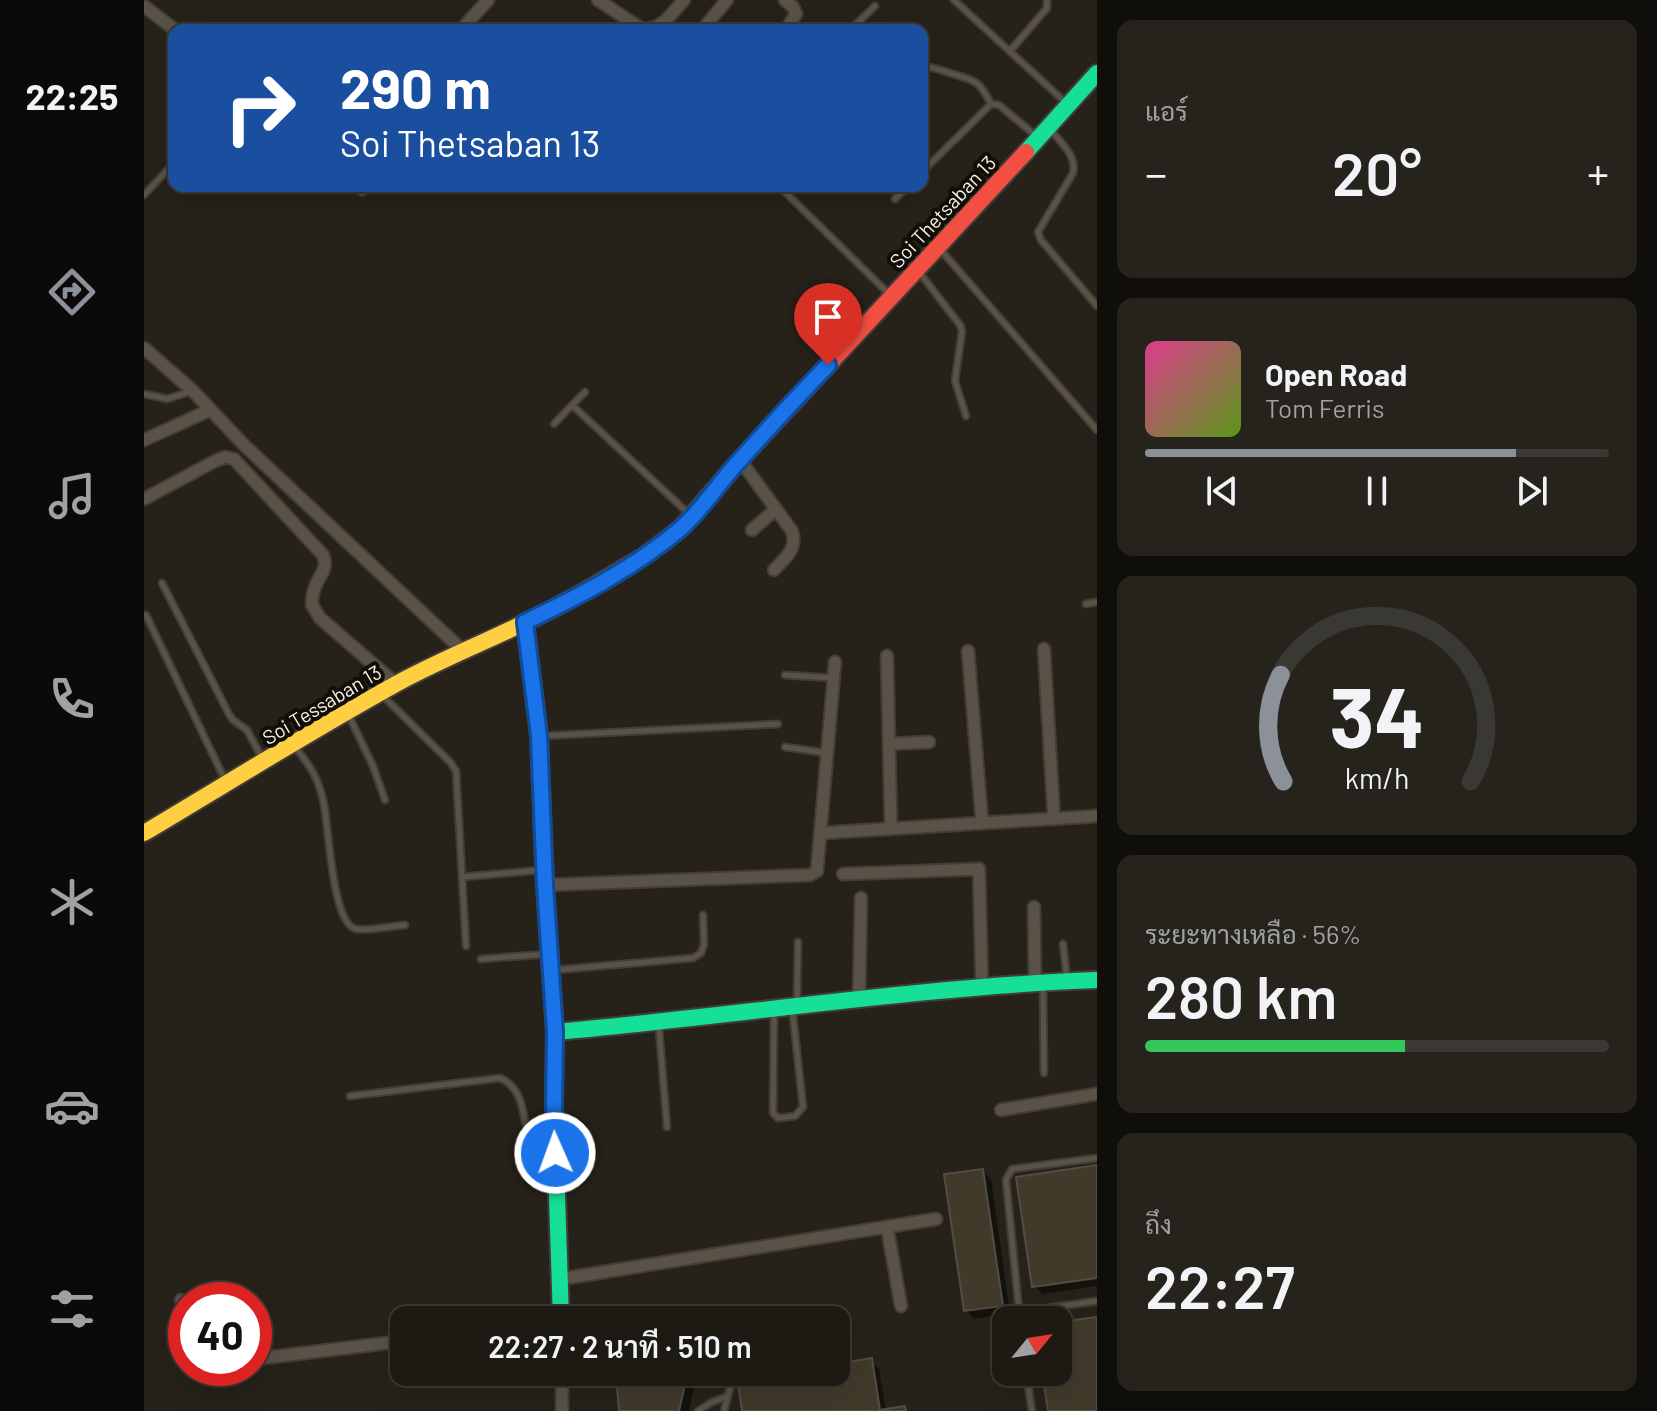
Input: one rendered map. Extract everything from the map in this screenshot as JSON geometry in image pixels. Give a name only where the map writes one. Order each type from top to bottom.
[{"type":"street","points":[[466,24],[488,0]]},
{"type":"street","points":[[598,0],[634,24]]},
{"type":"street","points":[[661,24],[684,0]]},
{"type":"street","points":[[707,24],[727,0]]},
{"type":"street","points":[[785,0],[796,14],[790,24]]},
{"type":"street","points":[[144,6],[168,25]]},
{"type":"street","name":"Soi Thetsaban 13","points":[[525,622],[556,608],[644,556],[680,529],[1097,73]]},
{"type":"street","points":[[144,348],[193,391],[244,445],[462,650]]},
{"type":"street","points":[[144,440],[210,410]]},
{"type":"street","points":[[144,499],[215,461],[225,457],[234,459],[323,555],[325,568],[314,590],[312,605],[320,618],[396,684]]},
{"type":"street","points":[[740,460],[792,531],[795,540],[792,550],[774,570]]},
{"type":"street","points":[[752,530],[776,509]]},
{"type":"street","points":[[525,622],[539,736],[544,878],[555,1032],[561,1306]]},
{"type":"street","name":"Soi Tessaban 13","points":[[144,833],[396,684],[525,622]]},
{"type":"street","points":[[1044,649],[1054,819]]},
{"type":"street","points":[[968,651],[982,822]]},
{"type":"street","points":[[887,656],[891,829]]},
{"type":"street","points":[[544,878],[810,875],[817,871],[835,662]]},
{"type":"street","points":[[889,744],[929,742]]},
{"type":"street","points":[[821,833],[1097,816]]},
{"type":"street","points":[[843,874],[979,869],[982,988]]},
{"type":"street","points":[[859,1000],[861,898]]},
{"type":"street","points":[[1034,907],[1039,982]]},
{"type":"street","points":[[555,1032],[1039,982],[1097,980]]},
{"type":"street","points":[[1001,1110],[1097,1094]]},
{"type":"street","points":[[560,1279],[936,1219]]},
{"type":"street","points":[[887,1227],[901,1306]]},
{"type":"street","points":[[272,1357],[390,1343]]},
{"type":"street","points":[[562,1386],[562,1411]]},
{"type":"lane","points":[[954,0],[1068,105]]},
{"type":"lane","points":[[1010,51],[1047,8],[1047,0]]},
{"type":"lane","points":[[856,24],[875,6]]},
{"type":"lane","points":[[928,67],[967,76],[984,89],[991,104]]},
{"type":"lane","points":[[928,166],[991,104],[999,105],[1044,132],[1071,155],[1075,164],[1073,173],[1038,232],[1041,240],[1097,306]]},
{"type":"lane","points":[[144,195],[168,169]]},
{"type":"lane","points":[[785,192],[892,296]]},
{"type":"lane","points":[[895,199],[902,192]]},
{"type":"lane","points":[[938,247],[1097,430]]},
{"type":"lane","points":[[916,269],[960,325],[962,331],[955,381],[966,416]]},
{"type":"lane","points":[[144,394],[167,399],[193,391]]},
{"type":"lane","points":[[554,424],[585,392]]},
{"type":"lane","points":[[572,405],[691,517]]},
{"type":"lane","points":[[162,583],[230,716],[247,730],[265,762]]},
{"type":"lane","points":[[1086,604],[1097,602]]},
{"type":"lane","points":[[146,615],[228,785]]},
{"type":"lane","points":[[785,675],[834,678]]},
{"type":"lane","points":[[380,694],[456,771],[466,946]]},
{"type":"lane","points":[[347,713],[373,766],[385,800]]},
{"type":"lane","points":[[539,736],[778,724]]},
{"type":"lane","points":[[293,746],[311,767],[324,801],[334,887],[348,924],[356,929],[405,925]]},
{"type":"lane","points":[[785,747],[828,753]]},
{"type":"lane","points":[[462,877],[544,878]]},
{"type":"lane","points":[[481,959],[550,962],[693,958],[701,953],[704,945],[703,915]]},
{"type":"lane","points":[[774,1008],[773,1113],[778,1118],[795,1116],[803,1107],[794,1006],[798,942]]},
{"type":"lane","points":[[1063,944],[1068,982]]},
{"type":"lane","points":[[1039,982],[1044,1073]]},
{"type":"lane","points":[[659,1023],[667,1127]]},
{"type":"lane","points":[[350,1096],[500,1078],[509,1082],[520,1099],[529,1154]]},
{"type":"lane","points":[[527,1132],[555,1129]]},
{"type":"lane","points":[[1019,1306],[1006,1180],[1012,1169],[1097,1158]]},
{"type":"lane","points":[[1062,1306],[1097,1301]]},
{"type":"lane","points":[[724,1411],[730,1386]]},
{"type":"lane","points":[[1028,1386],[1032,1411]]},
{"type":"lane","points":[[698,1411],[728,1396]]},
{"type":"building","points":[[1097,1165],[1097,1278],[1032,1287],[1016,1177]]},
{"type":"building","points":[[983,1169],[1003,1306],[964,1311],[944,1174]]},
{"type":"building","points":[[1097,1317],[1097,1411],[1048,1411],[1044,1386],[1072,1386],[1072,1320]]},
{"type":"building","points":[[872,1358],[880,1410],[905,1406],[906,1411],[742,1411],[738,1386],[850,1386],[850,1362]]},
{"type":"building","points":[[617,1386],[685,1386],[679,1411],[619,1411]]},
{"type":"traffic: fast","points":[[1026,152],[1097,73]]},
{"type":"traffic: fast","points":[[525,622],[539,736],[555,1032],[554,1102],[561,1306]]},
{"type":"traffic: fast","points":[[555,1032],[894,995],[1097,980]]},
{"type":"traffic: slow","points":[[144,833],[396,684],[576,596]]},
{"type":"traffic: jam","points":[[576,596],[644,556],[680,529],[740,460],[1026,152]]},
{"type":"route","points":[[555,1153],[555,1032],[539,736],[525,622],[608,578],[680,529],[828,365]]}]
